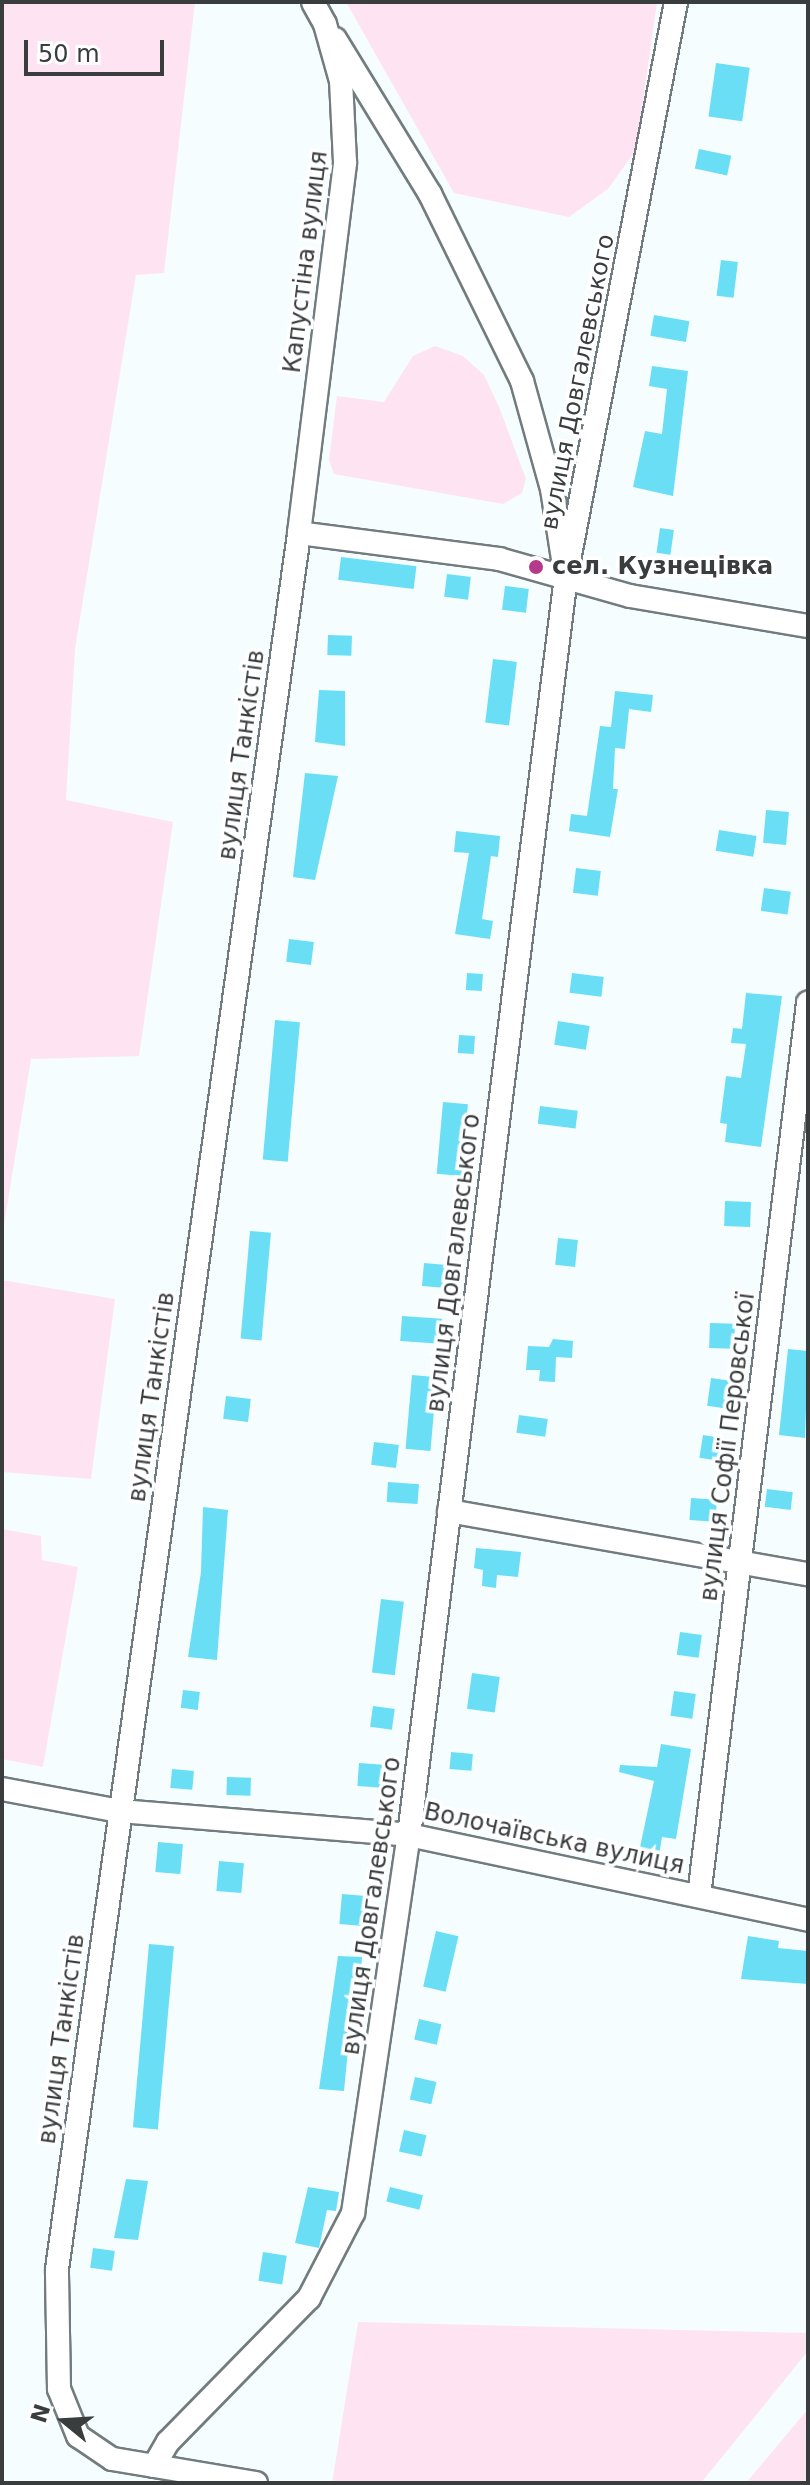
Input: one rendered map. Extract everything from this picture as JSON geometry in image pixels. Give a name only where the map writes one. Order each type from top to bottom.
[{"type":"street","name":"Капустіна вулиця","points":[[299,533],[345,162],[341,81],[325,24],[313,2]]},
{"type":"street","name":"вулиця Довгалевського","points":[[154,2466],[168,2442],[309,2298],[353,2213],[409,1835],[566,576],[676,2]]},
{"type":"street","points":[[325,24],[430,194],[522,381],[552,489],[566,576]]},
{"type":"street","points":[[299,533],[499,559],[630,596],[808,626]]},
{"type":"street","name":"вулиця Танкістів","points":[[256,2483],[112,2459],[78,2436],[59,2389],[57,2269],[299,533]]},
{"type":"street","name":"вулиця Софії Перовської","points":[[699,1896],[808,1003]]},
{"type":"street","points":[[449,1511],[808,1574]]},
{"type":"street","name":"Волочаївська вулиця","points":[[2,1789],[120,1811],[409,1835],[808,1920]]},
{"type":"shaded area","points":[[2,2],[195,2],[164,273],[136,275],[75,649],[66,800],[173,822],[139,1056],[31,1059],[2,1237]]},
{"type":"shaded area","points":[[346,2],[657,2],[636,150],[608,189],[569,217],[454,193]]},
{"type":"shaded area","points":[[435,346],[463,356],[484,375],[499,407],[526,479],[522,493],[503,504],[334,474],[329,460],[337,396],[384,402],[413,356]]},
{"type":"shaded area","points":[[2,1280],[115,1299],[91,1479],[2,1472]]},
{"type":"shaded area","points":[[2,1529],[41,1536],[42,1560],[78,1567],[43,1767],[2,1759]]},
{"type":"shaded area","points":[[358,2322],[808,2333],[808,2351],[701,2483],[332,2483]]},
{"type":"shaded area","points":[[808,2409],[808,2483],[746,2483]]},
{"type":"building","points":[[716,63],[750,68],[742,121],[708,116]]},
{"type":"building","points":[[699,149],[731,156],[727,175],[695,169]]},
{"type":"building","points":[[721,260],[738,262],[733,298],[717,296]]},
{"type":"building","points":[[654,315],[689,321],[686,342],[650,336]]},
{"type":"building","points":[[652,366],[688,371],[673,496],[633,487],[645,431],[662,434],[667,389],[649,386]]},
{"type":"building","points":[[660,528],[674,530],[670,555],[657,553]]},
{"type":"building","points":[[341,557],[416,566],[414,589],[338,580]]},
{"type":"building","points":[[447,574],[471,577],[468,600],[444,597]]},
{"type":"building","points":[[505,586],[529,589],[526,613],[502,610]]},
{"type":"building","points":[[328,635],[352,636],[351,656],[327,655]]},
{"type":"building","points":[[493,659],[517,662],[509,725],[485,723]]},
{"type":"building","points":[[319,690],[345,691],[345,746],[315,742]]},
{"type":"building","points":[[615,691],[653,695],[651,712],[629,709],[625,749],[615,748],[613,789],[618,789],[610,837],[569,831],[571,814],[587,816],[600,726],[611,727]]},
{"type":"building","points":[[305,773],[338,776],[315,880],[293,877]]},
{"type":"building","points":[[766,810],[789,812],[786,845],[763,843]]},
{"type":"building","points":[[719,830],[757,836],[753,857],[716,851]]},
{"type":"building","points":[[456,831],[500,836],[498,857],[491,856],[482,919],[493,921],[490,939],[455,934],[469,853],[454,852]]},
{"type":"building","points":[[576,868],[601,871],[598,896],[573,893]]},
{"type":"building","points":[[764,888],[791,892],[788,915],[761,911]]},
{"type":"building","points":[[289,939],[314,942],[311,965],[286,962]]},
{"type":"building","points":[[467,973],[483,974],[482,991],[466,990]]},
{"type":"building","points":[[572,973],[604,977],[601,997],[570,993]]},
{"type":"building","points":[[746,993],[782,996],[761,1147],[725,1142],[727,1124],[720,1123],[726,1076],[741,1078],[746,1044],[731,1043],[733,1028],[742,1029]]},
{"type":"building","points":[[275,1020],[300,1022],[288,1162],[263,1159]]},
{"type":"building","points":[[558,1021],[590,1026],[586,1050],[554,1045]]},
{"type":"building","points":[[459,1035],[475,1036],[474,1054],[458,1053]]},
{"type":"building","points":[[443,1102],[468,1104],[462,1176],[437,1174]]},
{"type":"building","points":[[540,1106],[578,1111],[576,1128],[538,1124]]},
{"type":"building","points":[[725,1201],[751,1202],[750,1227],[724,1226]]},
{"type":"building","points":[[250,1231],[271,1233],[262,1340],[241,1339]]},
{"type":"building","points":[[558,1238],[578,1240],[575,1267],[555,1265]]},
{"type":"building","points":[[424,1263],[449,1265],[447,1288],[422,1286]]},
{"type":"building","points":[[402,1316],[442,1319],[440,1344],[400,1341]]},
{"type":"building","points":[[710,1323],[735,1324],[734,1349],[709,1348]]},
{"type":"building","points":[[553,1339],[573,1341],[572,1358],[556,1357],[555,1382],[539,1381],[540,1370],[526,1370],[528,1346],[549,1347]]},
{"type":"building","points":[[788,1349],[808,1351],[805,1438],[779,1435]]},
{"type":"building","points":[[412,1375],[437,1377],[430,1451],[406,1449]]},
{"type":"building","points":[[711,1378],[732,1381],[728,1409],[707,1406]]},
{"type":"building","points":[[226,1396],[251,1399],[248,1422],[223,1419]]},
{"type":"building","points":[[519,1415],[548,1419],[545,1437],[516,1433]]},
{"type":"building","points":[[703,1435],[728,1439],[724,1462],[699,1458]]},
{"type":"building","points":[[374,1442],[399,1445],[396,1468],[371,1465]]},
{"type":"building","points":[[388,1482],[419,1484],[418,1504],[387,1502]]},
{"type":"building","points":[[767,1489],[793,1492],[791,1510],[765,1507]]},
{"type":"building","points":[[691,1498],[717,1500],[715,1522],[689,1520]]},
{"type":"building","points":[[203,1507],[228,1510],[217,1660],[188,1657],[201,1572]]},
{"type":"building","points":[[476,1548],[521,1552],[518,1577],[497,1575],[496,1588],[482,1586],[483,1570],[474,1568]]},
{"type":"building","points":[[381,1599],[404,1602],[395,1675],[372,1672]]},
{"type":"building","points":[[680,1632],[702,1635],[699,1658],[677,1655]]},
{"type":"building","points":[[472,1673],[500,1677],[495,1713],[467,1709]]},
{"type":"building","points":[[183,1690],[200,1692],[198,1710],[181,1708]]},
{"type":"building","points":[[674,1691],[696,1694],[692,1719],[671,1716]]},
{"type":"building","points":[[373,1706],[395,1709],[392,1730],[370,1727]]},
{"type":"building","points":[[661,1744],[691,1749],[676,1839],[662,1837],[659,1855],[639,1852],[654,1781],[619,1772],[620,1765],[657,1767]]},
{"type":"building","points":[[451,1752],[473,1754],[471,1771],[450,1769]]},
{"type":"building","points":[[359,1763],[387,1765],[385,1788],[357,1786]]},
{"type":"building","points":[[172,1769],[194,1771],[192,1790],[170,1788]]},
{"type":"building","points":[[227,1777],[251,1778],[250,1796],[226,1795]]},
{"type":"building","points":[[158,1842],[183,1844],[180,1874],[155,1872]]},
{"type":"building","points":[[219,1861],[244,1863],[241,1893],[216,1891]]},
{"type":"building","points":[[342,1894],[366,1896],[363,1926],[339,1924]]},
{"type":"building","points":[[436,1931],[458,1936],[446,1992],[423,1987]]},
{"type":"building","points":[[748,1936],[779,1941],[778,1948],[808,1951],[808,1984],[741,1979]]},
{"type":"building","points":[[149,1944],[174,1946],[158,2129],[133,2127]]},
{"type":"building","points":[[338,1956],[362,1957],[360,1987],[354,1987],[344,2091],[319,2089]]},
{"type":"building","points":[[419,2019],[441,2024],[437,2045],[414,2039]]},
{"type":"building","points":[[415,2077],[436,2082],[431,2104],[410,2099]]},
{"type":"building","points":[[404,2130],[426,2135],[421,2157],[399,2151]]},
{"type":"building","points":[[126,2179],[148,2181],[138,2240],[114,2238]]},
{"type":"building","points":[[308,2187],[339,2192],[336,2211],[327,2210],[319,2248],[295,2243]]},
{"type":"building","points":[[390,2187],[423,2195],[419,2210],[386,2202]]},
{"type":"building","points":[[93,2248],[115,2251],[112,2271],[90,2268]]},
{"type":"building","points":[[263,2252],[287,2256],[282,2284],[258,2281]]},
{"type":"place","name":"сел. Кузнецівка","points":[[536,567]]}]
